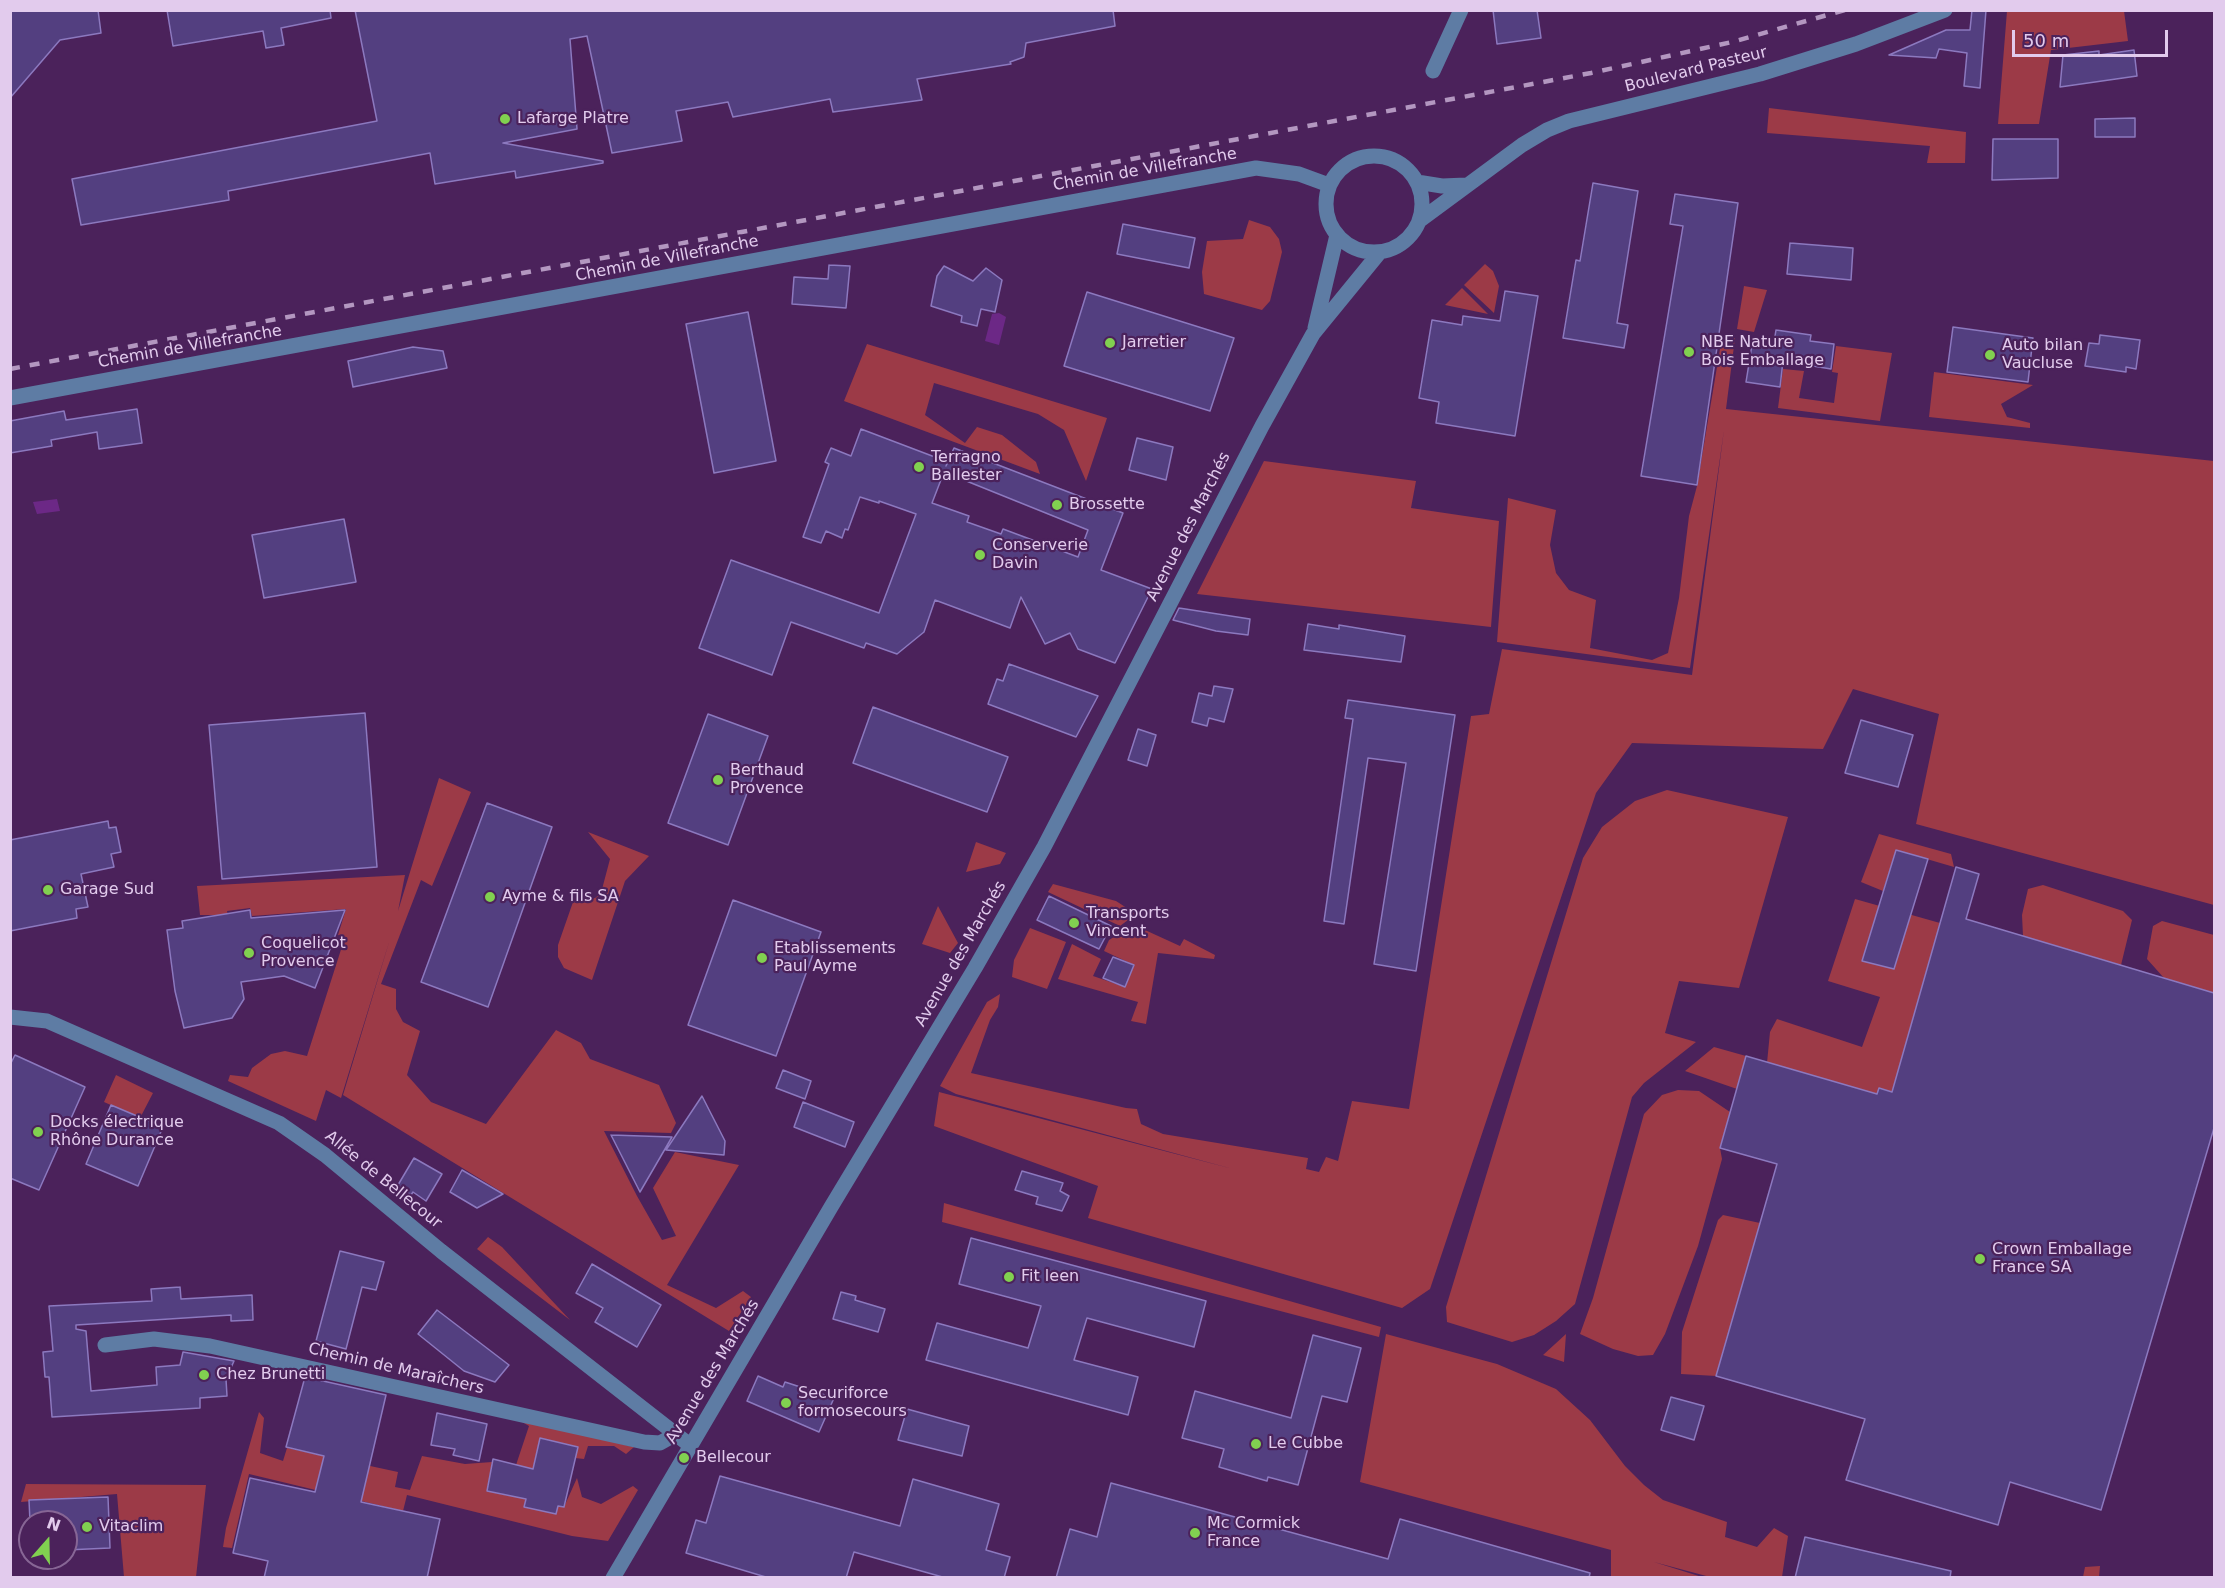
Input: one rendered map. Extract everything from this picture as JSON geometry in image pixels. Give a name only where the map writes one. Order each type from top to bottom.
[{"type":"street","points":[[1433,71],[1461,10]]},
{"type":"street","name":"Boulevard Pasteur","points":[[1419,221],[1522,145],[1547,130],[1569,121],[1760,74],[1856,44],[1945,10]]},
{"type":"street","points":[[1385,157],[1398,162],[1417,182],[1422,201],[1419,221],[1404,242],[1392,249],[1380,252],[1364,251],[1349,245],[1337,235],[1330,223],[1326,211],[1329,185],[1346,164],[1358,158],[1385,157]]},
{"type":"street","name":"Chemin de Villefranche","points":[[10,398],[1256,168],[1299,174],[1329,185]]},
{"type":"street","points":[[1417,182],[1442,186],[1466,185]]},
{"type":"street","name":"Avenue des Marchés","points":[[1313,334],[1337,235]]},
{"type":"street","name":"Avenue des Marchés","points":[[613,1578],[831,1207],[975,968],[1038,857],[1257,434],[1313,334],[1380,252]]},
{"type":"street","name":"Allée de Bellecour","points":[[10,1017],[47,1021],[279,1123],[345,1170],[458,1264],[691,1446]]},
{"type":"street","name":"Chemin de Maraîchers","points":[[105,1345],[154,1339],[210,1346],[644,1443],[660,1443],[676,1434]]},
{"type":"shaded area","points":[[2007,11],[2124,11],[2128,41],[2051,50],[2039,124],[1998,124]]},
{"type":"shaded area","points":[[1769,108],[1966,132],[1965,163],[1927,163],[1930,146],[1767,133]]},
{"type":"shaded area","points":[[1249,220],[1270,227],[1279,239],[1282,252],[1270,301],[1262,310],[1204,294],[1202,272],[1207,241],[1243,239]]},
{"type":"shaded area","points":[[1485,264],[1493,271],[1499,286],[1494,313],[1464,285]]},
{"type":"shaded area","points":[[1744,286],[1767,290],[1754,332],[1737,329]]},
{"type":"shaded area","points":[[1462,288],[1488,314],[1445,305]]},
{"type":"shaded area","points":[[999,313],[1006,317],[999,345],[985,341],[992,314]]},
{"type":"shaded area","points":[[1722,337],[1735,338],[1726,409],[2214,461],[2214,905],[1916,824],[1939,714],[1853,689],[1823,749],[1632,743],[1596,793],[1430,1289],[1402,1308],[1088,1218],[1098,1186],[934,1126],[939,1092],[1233,1169],[956,1094],[940,1086],[987,1002],[1000,994],[998,1007],[990,1020],[971,1073],[1137,1109],[1141,1124],[1163,1134],[1308,1158],[1306,1169],[1319,1172],[1326,1157],[1338,1161],[1352,1101],[1409,1109],[1471,716],[1489,714],[1502,649],[1692,675],[1724,430],[1690,668],[1497,642],[1508,498],[1556,510],[1550,545],[1556,573],[1569,590],[1596,600],[1590,648],[1652,660],[1668,653],[1679,598],[1689,516],[1697,486]]},
{"type":"shaded area","points":[[867,344],[1107,418],[1086,481],[1064,430],[1038,414],[934,383],[925,415],[965,443],[977,427],[1002,435],[1036,462],[1040,474],[844,401]]},
{"type":"shaded area","points":[[1836,346],[1892,353],[1880,421],[1778,408],[1783,369],[1804,371],[1799,398],[1834,403],[1838,373],[1832,372]]},
{"type":"shaded area","points":[[1934,372],[2033,385],[2001,404],[2007,417],[2030,423],[2030,428],[1929,417]]},
{"type":"shaded area","points":[[1264,461],[1416,481],[1411,508],[1499,521],[1491,627],[1197,594]]},
{"type":"shaded area","points":[[57,499],[60,511],[37,514],[33,502]]},
{"type":"shaded area","points":[[439,778],[471,792],[432,886],[421,880],[381,984],[396,989],[396,1009],[403,1022],[420,1031],[407,1075],[431,1102],[486,1124],[556,1030],[581,1043],[590,1059],[659,1085],[676,1123],[671,1133],[604,1131],[662,1240],[676,1236],[653,1188],[675,1152],[739,1165],[667,1285],[716,1308],[743,1291],[751,1297],[729,1331],[343,1095],[390,939],[341,1098],[326,1090],[316,1121],[228,1081],[230,1075],[248,1077],[252,1068],[271,1054],[285,1051],[307,1056],[345,937],[338,935],[346,909],[252,916],[250,908],[227,911],[229,920],[215,922],[215,915],[200,915],[197,886],[405,875],[398,911]]},
{"type":"shaded area","points":[[1667,790],[1788,817],[1739,988],[1679,981],[1665,1033],[1696,1042],[1644,1083],[1632,1097],[1575,1304],[1556,1321],[1534,1335],[1512,1342],[1447,1322],[1446,1307],[1583,858],[1602,827],[1635,801]]},
{"type":"shaded area","points":[[588,832],[649,856],[625,881],[592,980],[564,968],[558,957],[558,945],[573,902],[595,898],[601,893],[610,859]]},
{"type":"shaded area","points":[[1879,834],[1951,854],[1954,867],[1896,850],[1883,891],[1861,882]]},
{"type":"shaded area","points":[[976,842],[1006,853],[1000,864],[966,872]]},
{"type":"shaded area","points":[[1053,884],[1116,901],[1136,914],[1120,926],[1048,892]]},
{"type":"shaded area","points":[[2043,885],[2123,911],[2132,920],[2121,965],[2023,936],[2022,915],[2028,889]]},
{"type":"shaded area","points":[[1855,899],[1940,923],[1892,1092],[1879,1088],[1877,1094],[1767,1063],[1770,1032],[1777,1019],[1862,1047],[1880,997],[1828,981]]},
{"type":"shaded area","points":[[938,906],[958,943],[950,953],[922,944]]},
{"type":"shaded area","points":[[2162,921],[2214,935],[2214,993],[2164,978],[2147,959],[2153,926]]},
{"type":"shaded area","points":[[1134,925],[1180,946],[1184,939],[1215,955],[1214,959],[1158,953],[1146,1024],[1131,1021],[1138,1002],[1058,979],[1072,944],[1101,959],[1093,976],[1125,987],[1134,965],[1104,951],[1109,940]]},
{"type":"shaded area","points":[[1030,928],[1066,942],[1047,989],[1012,977],[1014,960]]},
{"type":"shaded area","points":[[1714,1047],[1746,1056],[1737,1089],[1685,1071]]},
{"type":"shaded area","points":[[116,1075],[153,1093],[140,1118],[104,1102]]},
{"type":"shaded area","points":[[1678,1090],[1699,1091],[1730,1112],[1720,1148],[1722,1159],[1698,1246],[1665,1334],[1653,1355],[1638,1356],[1613,1349],[1580,1334],[1593,1298],[1644,1114],[1662,1095]]},
{"type":"shaded area","points":[[944,1203],[1381,1327],[1379,1337],[942,1222]]},
{"type":"shaded area","points":[[1723,1215],[1760,1223],[1716,1376],[1681,1374],[1682,1332],[1718,1220]]},
{"type":"shaded area","points":[[488,1237],[502,1247],[570,1320],[477,1249]]},
{"type":"shaded area","points":[[1386,1334],[1497,1364],[1556,1389],[1590,1420],[1625,1466],[1663,1500],[1727,1522],[1725,1537],[1757,1547],[1774,1528],[1788,1536],[1782,1577],[1710,1577],[1654,1562],[1702,1577],[1611,1576],[1611,1550],[1360,1482]]},
{"type":"shaded area","points":[[1566,1334],[1564,1362],[1543,1355]]},
{"type":"shaded area","points":[[259,1412],[264,1418],[260,1453],[283,1461],[287,1448],[398,1472],[395,1487],[410,1490],[422,1456],[465,1464],[492,1462],[487,1491],[509,1496],[529,1426],[517,1419],[634,1447],[626,1454],[614,1446],[588,1446],[584,1459],[575,1458],[577,1447],[540,1438],[524,1507],[556,1514],[558,1506],[564,1507],[577,1478],[582,1497],[601,1504],[633,1486],[638,1490],[608,1541],[572,1536],[407,1495],[403,1511],[249,1474],[232,1548],[223,1547],[226,1528]]},
{"type":"shaded area","points":[[26,1484],[206,1485],[196,1577],[124,1577],[117,1494],[21,1502]]},
{"type":"shaded area","points":[[2100,1566],[2099,1577],[2083,1577],[2085,1567]]},
{"type":"building","points":[[10,10],[98,10],[101,33],[60,40],[10,98]]},
{"type":"building","points":[[167,10],[330,10],[331,18],[281,28],[284,45],[266,48],[263,31],[173,46]]},
{"type":"building","name":"Lafarge Platre","points":[[355,10],[1113,10],[1115,26],[1026,43],[1024,57],[1010,62],[1011,64],[917,79],[922,100],[833,112],[830,99],[733,117],[728,102],[676,111],[682,141],[612,153],[587,36],[570,39],[577,129],[503,143],[603,161],[603,163],[516,178],[515,171],[435,184],[430,153],[228,191],[229,200],[81,225],[72,179],[377,121]]},
{"type":"building","points":[[1493,10],[1537,10],[1541,38],[1497,44]]},
{"type":"building","points":[[1972,10],[1986,10],[1980,88],[1964,86],[1967,53],[1939,49],[1936,58],[1889,55],[1946,30],[1970,30]]},
{"type":"building","points":[[2134,50],[2137,76],[2060,87],[2063,55],[2099,51],[2099,55]]},
{"type":"building","points":[[2135,118],[2135,137],[2095,137],[2095,119]]},
{"type":"building","points":[[1993,139],[2058,139],[2058,178],[1992,180]]},
{"type":"building","points":[[1593,183],[1638,191],[1617,323],[1628,325],[1624,348],[1563,338],[1576,260],[1580,261]]},
{"type":"building","name":"NBE Nature Bois Emballage","points":[[1675,194],[1738,203],[1697,485],[1641,476],[1683,226],[1670,224]]},
{"type":"building","points":[[1123,224],[1195,238],[1189,268],[1117,254]]},
{"type":"building","points":[[1790,243],[1853,248],[1851,280],[1787,274]]},
{"type":"building","points":[[829,265],[850,266],[846,308],[792,304],[794,277],[828,279]]},
{"type":"building","points":[[944,266],[973,281],[986,268],[1002,280],[995,312],[981,309],[977,326],[961,322],[962,316],[931,306],[937,276]]},
{"type":"building","points":[[1505,291],[1538,296],[1515,436],[1436,423],[1439,402],[1419,398],[1432,320],[1462,325],[1463,316],[1500,321]]},
{"type":"building","name":"Jarretier","points":[[1087,292],[1234,338],[1210,411],[1064,366]]},
{"type":"building","points":[[748,312],[776,461],[714,473],[686,324]]},
{"type":"building","name":"Auto bilan Vaucluse","points":[[1953,327],[2033,338],[2028,382],[1947,372]]},
{"type":"building","points":[[1776,330],[1811,335],[1810,341],[1834,344],[1831,369],[1783,361],[1780,387],[1746,382],[1752,345],[1773,348]]},
{"type":"building","points":[[2100,335],[2140,340],[2136,369],[2126,367],[2126,372],[2085,366],[2089,343],[2099,344]]},
{"type":"building","points":[[413,347],[443,351],[447,368],[353,387],[348,361]]},
{"type":"building","points":[[137,409],[142,443],[99,449],[97,432],[51,440],[52,446],[10,453],[10,421],[64,411],[66,420]]},
{"type":"building","points":[[861,429],[948,462],[954,448],[1123,513],[1101,570],[1152,589],[1115,663],[1078,649],[1070,633],[1045,644],[1021,597],[1010,628],[935,600],[924,632],[897,654],[866,643],[864,648],[791,622],[772,675],[699,648],[731,560],[879,613],[916,514],[860,497],[848,530],[845,529],[842,538],[826,531],[821,543],[803,537],[829,464],[825,462],[831,448],[851,456]],"holes":[[[944,472],[1088,530],[1078,557],[1003,529],[1001,534],[967,522],[969,516],[932,503]]]},
{"type":"building","points":[[1137,438],[1173,447],[1166,480],[1129,470]]},
{"type":"building","points":[[344,519],[356,582],[264,598],[252,535]]},
{"type":"building","points":[[1179,608],[1250,619],[1248,635],[1216,631],[1173,620]]},
{"type":"building","points":[[1308,624],[1339,629],[1339,625],[1405,636],[1401,662],[1304,650]]},
{"type":"building","points":[[1009,664],[1098,696],[1076,737],[988,704],[997,679],[1003,681]]},
{"type":"building","points":[[1214,686],[1233,689],[1224,722],[1209,718],[1207,726],[1192,722],[1199,693],[1212,696]]},
{"type":"building","points":[[1348,700],[1455,715],[1416,971],[1374,964],[1406,763],[1368,758],[1344,924],[1324,921],[1353,719],[1345,718]]},
{"type":"building","points":[[873,707],[1008,757],[987,812],[853,763]]},
{"type":"building","points":[[365,713],[377,867],[222,879],[209,725]]},
{"type":"building","name":"Berthaud Provence","points":[[708,714],[768,736],[728,845],[668,823]]},
{"type":"building","points":[[1861,720],[1913,735],[1898,787],[1845,773]]},
{"type":"building","points":[[1138,729],[1156,735],[1147,766],[1128,760]]},
{"type":"building","name":"Ayme & fils SA","points":[[487,803],[552,827],[488,1007],[421,982]]},
{"type":"building","name":"Garage Sud","points":[[108,821],[109,828],[116,827],[121,852],[111,854],[114,867],[81,874],[88,907],[76,909],[77,918],[10,931],[10,840]]},
{"type":"building","points":[[1896,850],[1928,859],[1894,969],[1862,961]]},
{"type":"building","points":[[1956,867],[1979,874],[1966,919],[2214,993],[2214,1128],[2101,1510],[2010,1482],[1998,1525],[1846,1480],[1865,1419],[1716,1376],[1777,1164],[1720,1148],[1746,1056],[1877,1094],[1879,1088],[1892,1092]]},
{"type":"building","name":"Transports Vincent","points":[[1049,896],[1111,926],[1099,949],[1037,920]]},
{"type":"building","name":"Etablissements Paul Ayme","points":[[733,900],[821,932],[776,1056],[688,1025]]},
{"type":"building","name":"Coquelicot Provence","points":[[250,910],[251,918],[345,910],[315,988],[284,976],[241,982],[244,999],[232,1018],[184,1028],[175,991],[167,930],[183,928],[182,921]]},
{"type":"building","points":[[1113,957],[1134,965],[1125,987],[1103,978]]},
{"type":"building","name":"Docks électrique Rhône Durance","points":[[15,1055],[85,1087],[39,1190],[10,1178],[10,1065]]},
{"type":"building","points":[[783,1070],[811,1081],[805,1099],[776,1088]]},
{"type":"building","points":[[702,1096],[725,1141],[724,1155],[666,1150]]},
{"type":"building","points":[[803,1102],[854,1122],[845,1147],[794,1127]]},
{"type":"building","points":[[111,1105],[163,1127],[138,1186],[86,1164]]},
{"type":"building","points":[[611,1135],[672,1137],[640,1192]]},
{"type":"building","points":[[414,1158],[442,1174],[426,1201],[413,1192],[411,1195],[398,1185]]},
{"type":"building","points":[[462,1170],[503,1194],[477,1208],[450,1192]]},
{"type":"building","points":[[1022,1171],[1063,1183],[1060,1191],[1069,1196],[1062,1211],[1036,1204],[1038,1197],[1015,1190]]},
{"type":"building","points":[[971,1238],[1206,1301],[1194,1347],[1087,1318],[1074,1360],[1138,1377],[1128,1415],[926,1360],[937,1323],[1028,1348],[1041,1306],[959,1284]]},
{"type":"building","points":[[340,1251],[384,1262],[376,1290],[362,1287],[346,1349],[316,1341]]},
{"type":"building","points":[[592,1264],[661,1305],[637,1347],[595,1322],[603,1308],[576,1293]]},
{"type":"building","points":[[180,1287],[181,1299],[252,1295],[253,1320],[231,1321],[231,1315],[76,1325],[76,1329],[86,1331],[91,1391],[157,1385],[156,1367],[180,1365],[183,1352],[234,1361],[226,1379],[227,1396],[200,1398],[200,1408],[52,1417],[49,1377],[45,1377],[43,1352],[53,1351],[49,1306],[152,1301],[151,1289]]},
{"type":"building","points":[[841,1292],[856,1296],[855,1300],[885,1309],[878,1332],[833,1319]]},
{"type":"building","points":[[437,1310],[509,1365],[495,1382],[464,1371],[418,1334]]},
{"type":"building","name":"Le Cubbe","points":[[1313,1335],[1361,1348],[1347,1402],[1322,1396],[1298,1485],[1268,1477],[1267,1481],[1219,1467],[1224,1449],[1182,1438],[1195,1391],[1291,1418]]},
{"type":"building","name":"Securiforce formosecours","points":[[758,1376],[783,1387],[785,1382],[834,1398],[819,1432],[747,1401]]},
{"type":"building","points":[[305,1377],[386,1395],[361,1502],[440,1519],[427,1578],[264,1578],[268,1561],[233,1553],[250,1478],[315,1492],[324,1456],[286,1447]]},
{"type":"building","points":[[1671,1397],[1704,1406],[1694,1440],[1661,1430]]},
{"type":"building","points":[[907,1409],[969,1426],[962,1456],[898,1440]]},
{"type":"building","points":[[437,1413],[487,1424],[479,1461],[453,1455],[455,1449],[431,1445]]},
{"type":"building","points":[[540,1438],[578,1447],[564,1507],[558,1506],[556,1514],[524,1507],[526,1499],[487,1491],[493,1459],[533,1469]]},
{"type":"building","points":[[720,1476],[900,1526],[913,1479],[999,1504],[986,1550],[1010,1557],[1004,1578],[946,1578],[854,1552],[846,1578],[769,1578],[686,1553],[696,1520],[706,1523]]},
{"type":"building","name":"Mc Cormick France","points":[[1111,1483],[1388,1559],[1400,1519],[1590,1573],[1589,1578],[1056,1578],[1070,1529],[1097,1537]]},
{"type":"building","name":"Vitaclim","points":[[108,1497],[110,1548],[78,1549],[78,1510],[29,1510],[29,1500]]},
{"type":"building","points":[[1805,1537],[1951,1571],[1950,1578],[1795,1578]]},
{"type":"railway","points":[[10,369],[1591,73],[1732,42],[1845,10]]},
{"type":"place","name":"Lafarge Platre","points":[[505,119]]},
{"type":"place","name":"Jarretier","points":[[1110,343]]},
{"type":"place","name":"NBE Nature Bois Emballage","points":[[1689,352]]},
{"type":"place","name":"Auto bilan Vaucluse","points":[[1990,355]]},
{"type":"place","name":"Terragno Ballester","points":[[919,467]]},
{"type":"place","name":"Brossette","points":[[1057,505]]},
{"type":"place","name":"Conserverie Davin","points":[[980,555]]},
{"type":"place","name":"Berthaud Provence","points":[[718,780]]},
{"type":"place","name":"Garage Sud","points":[[48,890]]},
{"type":"place","name":"Ayme & fils SA","points":[[490,897]]},
{"type":"place","name":"Transports Vincent","points":[[1074,923]]},
{"type":"place","name":"Coquelicot Provence","points":[[249,953]]},
{"type":"place","name":"Etablissements Paul Ayme","points":[[762,958]]},
{"type":"place","name":"Docks électrique Rhône Durance","points":[[38,1132]]},
{"type":"place","name":"Crown Emballage France SA","points":[[1980,1259]]},
{"type":"place","name":"Fit leen","points":[[1009,1277]]},
{"type":"place","name":"Chez Brunetti","points":[[204,1375]]},
{"type":"place","name":"Securiforce formosecours","points":[[786,1403]]},
{"type":"place","name":"Le Cubbe","points":[[1256,1444]]},
{"type":"place","name":"Bellecour","points":[[684,1458]]},
{"type":"place","name":"Vitaclim","points":[[87,1527]]},
{"type":"place","name":"Mc Cormick France","points":[[1195,1533]]}]
